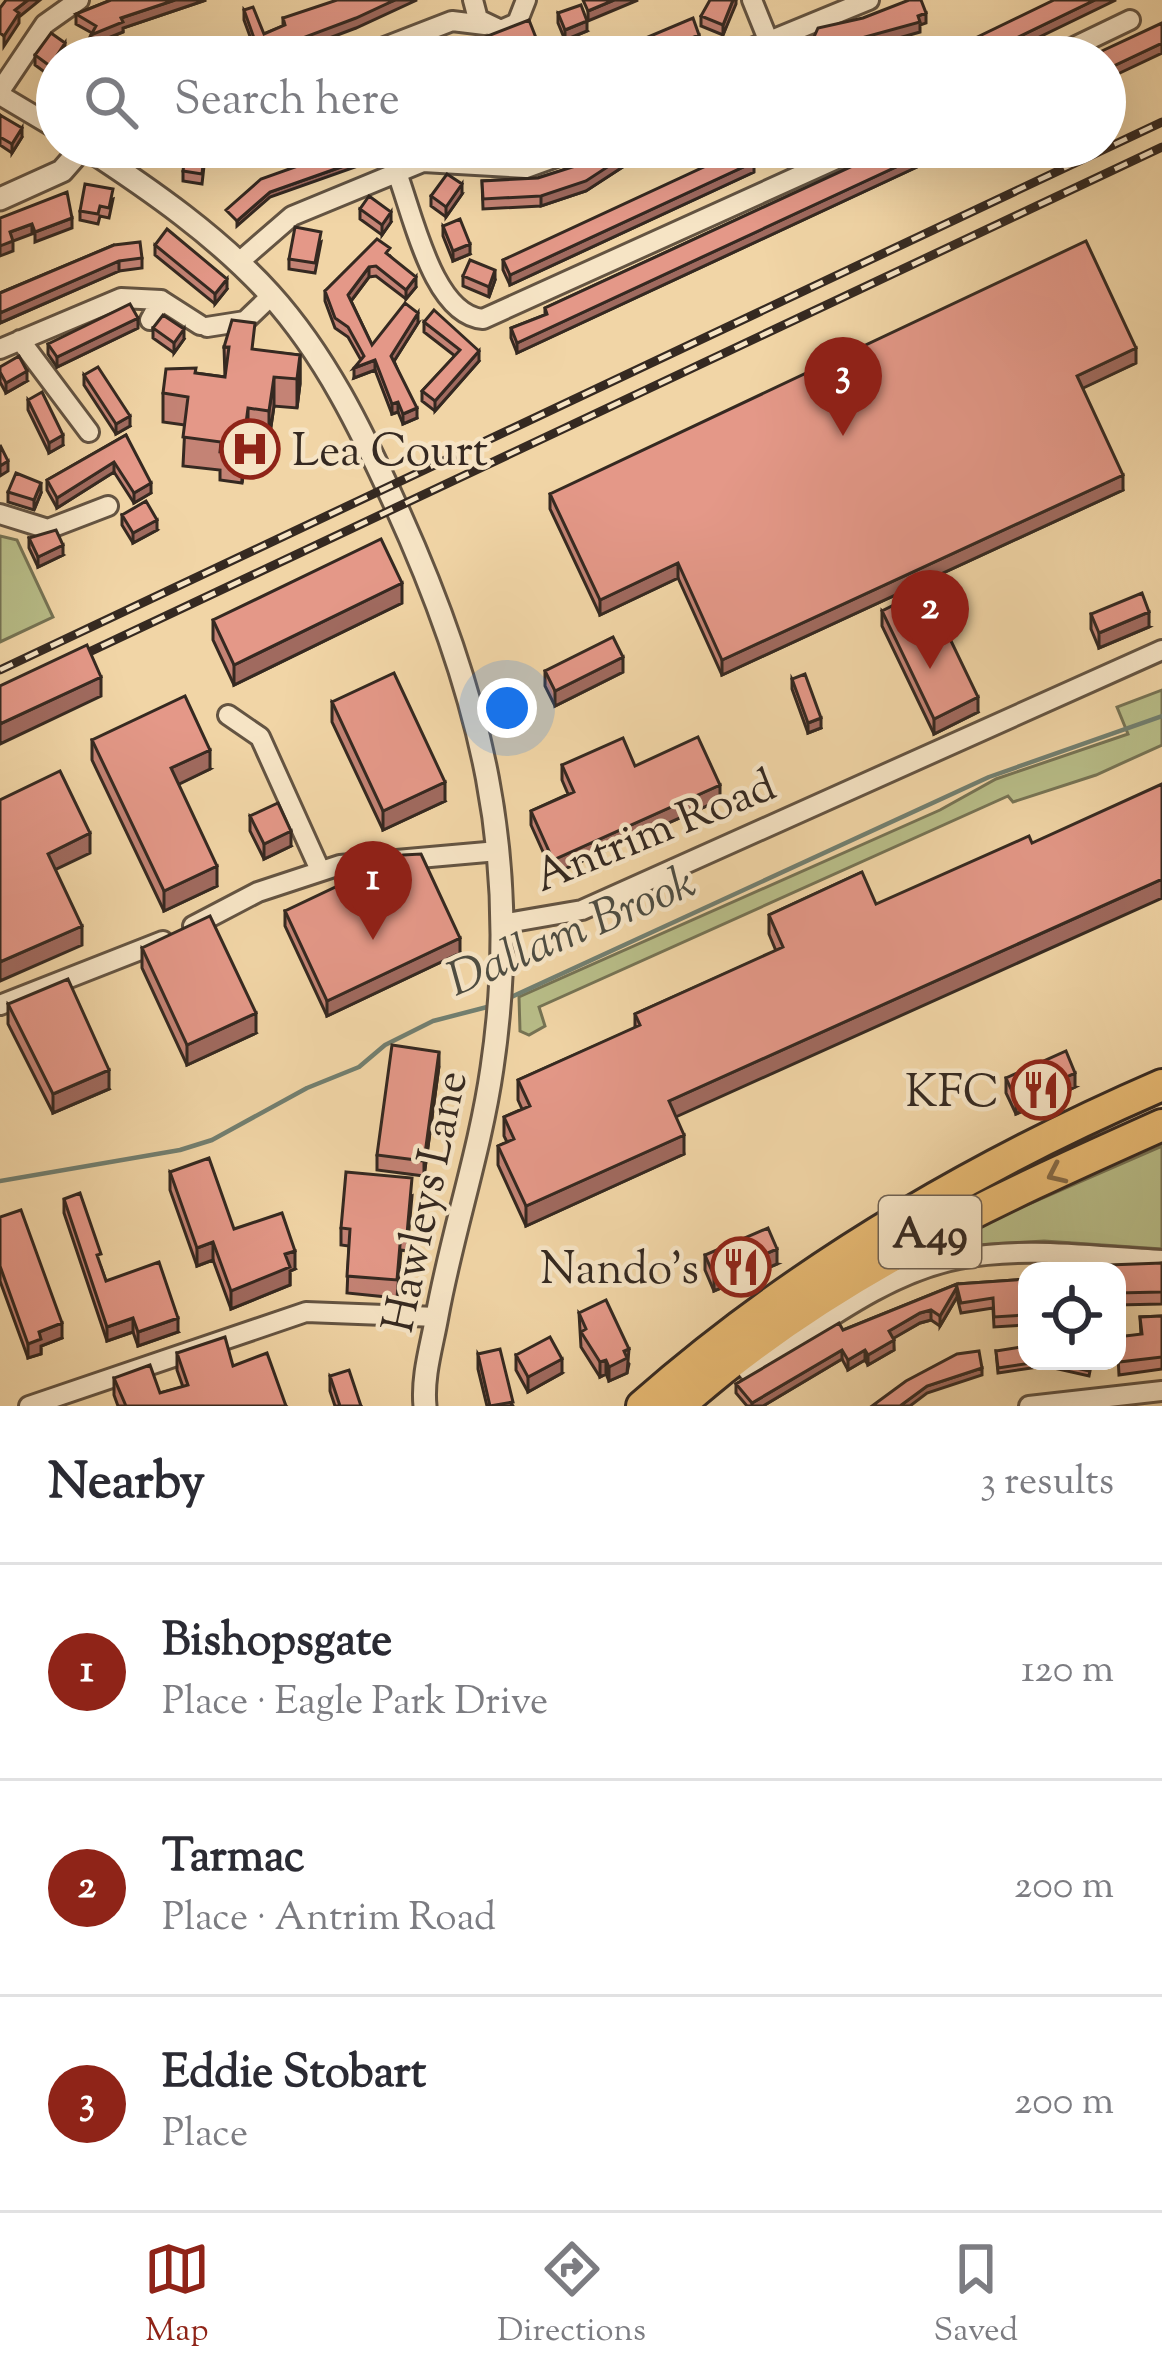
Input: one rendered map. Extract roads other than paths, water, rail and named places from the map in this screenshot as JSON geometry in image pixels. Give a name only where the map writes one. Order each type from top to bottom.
[{"type":"highway","name":"A49","points":[[642,1406],[743,1323],[844,1254],[979,1175],[1162,1085]]},
{"type":"highway","points":[[1118,1106],[1134,1113],[1162,1106]]},
{"type":"highway","name":"A49","points":[[680,1406],[743,1349],[852,1276],[930,1232],[1162,1125]]},
{"type":"street","points":[[37,36],[45,24],[80,0]]},
{"type":"street","points":[[413,36],[452,21],[472,0],[484,26]]},
{"type":"street","points":[[452,21],[510,28],[523,16],[526,0]]},
{"type":"street","points":[[752,0],[766,36]]},
{"type":"street","points":[[797,36],[868,0]]},
{"type":"street","points":[[1097,36],[1130,20]]},
{"type":"street","points":[[36,38],[0,93],[36,116]]},
{"type":"street","points":[[0,200],[65,168]]},
{"type":"street","name":"Hawleys Lane","points":[[116,168],[239,262],[271,296],[348,406],[441,608],[483,746],[498,851],[498,1017],[484,1116],[437,1317],[425,1406]]},
{"type":"street","points":[[239,262],[292,216],[412,168]]},
{"type":"street","points":[[478,168],[526,168]]},
{"type":"street","points":[[397,173],[447,301],[464,316],[483,320],[791,168]]},
{"type":"street","points":[[0,349],[121,298],[161,300],[203,326],[244,322],[271,296]]},
{"type":"street","points":[[150,320],[161,300]]},
{"type":"street","points":[[20,340],[89,432]]},
{"type":"street","points":[[0,514],[48,529],[108,506]]},
{"type":"street","name":"Antrim Road","points":[[501,924],[582,910],[1162,650]]},
{"type":"street","points":[[228,715],[260,737],[320,870]]},
{"type":"street","points":[[0,1005],[141,951],[258,892],[320,870],[360,861],[498,851]]},
{"type":"street","points":[[748,1371],[899,1279],[939,1264],[1019,1253],[1162,1260]]},
{"type":"street","points":[[29,1406],[306,1312],[437,1317]]},
{"type":"street","points":[[1029,1406],[1162,1391]]},
{"type":"waterway","name":"Dallam Brook","points":[[507,999],[989,777],[1162,716]]},
{"type":"waterway","name":"Dallam Brook","points":[[0,1181],[180,1150],[212,1140],[307,1088],[359,1067],[385,1045],[433,1021],[491,1006]]},
{"type":"railway","points":[[1126,139],[1162,122]]},
{"type":"railway","points":[[1126,164],[1162,147]]},
{"type":"railway","points":[[0,670],[1064,168]]},
{"type":"railway","points":[[0,694],[1117,168]]},
{"type":"place","name":"Eddie Stobart","points":[[843,436]]},
{"type":"place","name":"Lea Court","points":[[250,449]]},
{"type":"place","name":"Tarmac","points":[[930,669]]},
{"type":"place","name":"Bishopsgate","points":[[373,940]]},
{"type":"place","name":"KFC","points":[[1041,1090]]},
{"type":"place","name":"Nando's","points":[[741,1267]]}]
